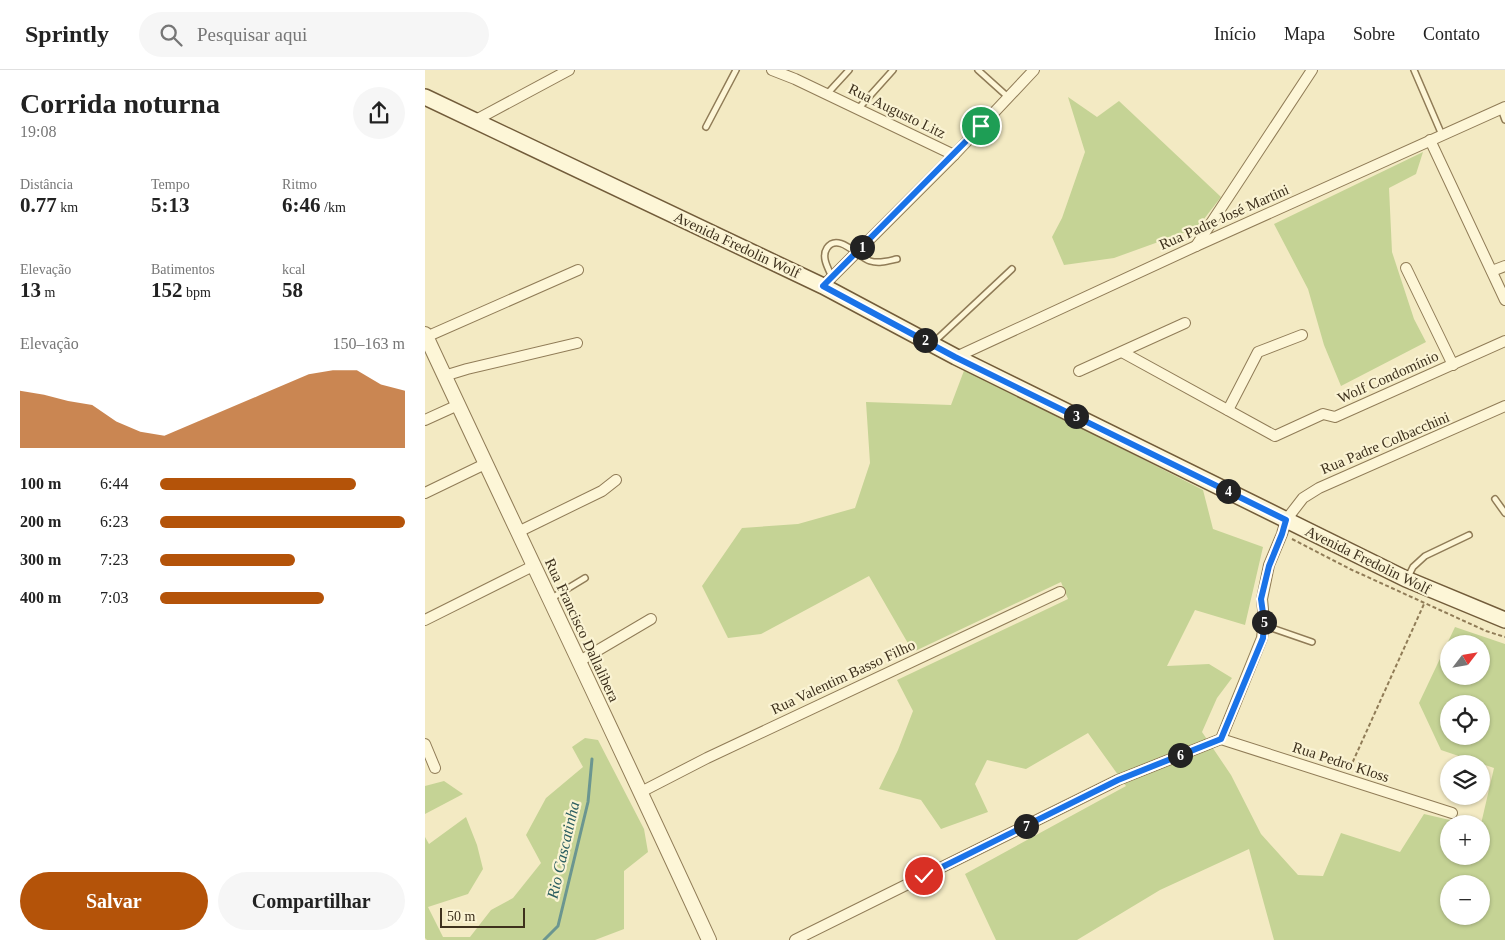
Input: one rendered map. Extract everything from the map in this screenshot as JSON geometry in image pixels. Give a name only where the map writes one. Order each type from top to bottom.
[{"type":"main road","name":"Avenida Fredolin Wolf","points":[[425,98],[828,282],[955,357],[1406,579],[1505,620]]},
{"type":"street","points":[[474,121],[569,70]]},
{"type":"street","name":"Rua Augusto Litz","points":[[772,70],[953,155]]},
{"type":"street","points":[[828,282],[1034,70]]},
{"type":"street","points":[[1195,246],[1312,70]]},
{"type":"street","name":"Rua Padre José Martini","points":[[955,357],[1195,246],[1503,108]]},
{"type":"street","points":[[1431,140],[1505,300]]},
{"type":"street","points":[[1492,271],[1505,266]]},
{"type":"street","name":"Wolf Condomínio","points":[[1407,268],[1453,365]]},
{"type":"street","points":[[426,335],[578,270]]},
{"type":"street","points":[[1079,371],[1185,324]]},
{"type":"street","name":"Rua Francisco Dallalibera","points":[[426,335],[709,940]]},
{"type":"street","points":[[1228,410],[1259,352],[1302,335]]},
{"type":"street","name":"Wolf Condomínio","points":[[1123,352],[1275,436],[1323,414],[1335,416],[1505,341]]},
{"type":"street","points":[[444,376],[577,343]]},
{"type":"street","points":[[425,420],[458,405]]},
{"type":"street","name":"Rua Padre Colbacchini","points":[[1221,739],[1263,638],[1261,599],[1269,566],[1286,520],[1293,509],[1303,498],[1319,488],[1505,406]]},
{"type":"street","points":[[425,493],[485,464]]},
{"type":"street","points":[[517,532],[603,491],[616,480]]},
{"type":"street","points":[[425,620],[533,566]]},
{"type":"street","name":"Rua Valentim Basso Filho","points":[[641,792],[707,758],[1059,592]]},
{"type":"street","points":[[579,662],[651,619]]},
{"type":"street","points":[[795,940],[1118,780],[1221,739]]},
{"type":"street","name":"Rua Pedro Kloss","points":[[1221,739],[1452,813]]},
{"type":"street","points":[[425,744],[435,768]]},
{"type":"lane","points":[[706,127],[736,70]]},
{"type":"lane","points":[[826,94],[849,70]]},
{"type":"lane","points":[[858,109],[893,70]]},
{"type":"lane","points":[[978,70],[1008,97]]},
{"type":"lane","points":[[1414,70],[1442,135]]},
{"type":"lane","points":[[1503,108],[1505,120]]},
{"type":"lane","points":[[828,282],[825,252],[829,245],[836,242],[843,243],[870,261],[878,262],[897,259]]},
{"type":"lane","points":[[932,344],[1012,269]]},
{"type":"lane","points":[[1495,499],[1505,513]]},
{"type":"lane","points":[[1406,579],[1413,567],[1425,556],[1469,535]]},
{"type":"lane","points":[[549,600],[585,578]]},
{"type":"lane","points":[[1263,625],[1313,642]]},
{"type":"path","points":[[1345,779],[1430,590]]},
{"type":"green space","points":[[1068,97],[1097,117],[1119,101],[1221,197],[1197,228],[1114,258],[1064,265],[1052,237],[1062,218],[1085,152]]},
{"type":"green space","points":[[1423,152],[1416,174],[1389,188],[1392,252],[1414,319],[1426,342],[1341,386],[1324,345],[1308,289],[1274,224]]},
{"type":"green space","points":[[965,368],[1203,490],[1213,529],[1263,547],[1245,625],[1195,610],[1167,666],[1209,664],[1232,678],[1217,698],[1202,732],[1231,775],[1261,834],[1298,875],[1323,876],[1341,833],[1400,852],[1424,814],[1440,818],[1440,865],[1490,865],[1490,815],[1483,815],[1485,805],[1490,805],[1490,785],[1494,768],[1490,767],[1490,755],[1456,755],[1441,750],[1419,703],[1440,659],[1440,685],[1490,685],[1490,639],[1505,644],[1505,940],[1274,940],[1249,849],[1160,890],[1077,940],[996,940],[965,874],[1126,786],[1088,733],[1026,769],[987,760],[975,784],[988,812],[941,829],[921,800],[879,789],[898,750],[913,711],[897,680],[1068,599],[1061,582],[913,652],[869,576],[761,634],[728,638],[702,586],[742,528],[798,524],[855,508],[870,463],[866,402],[951,405]]},
{"type":"green space","points":[[1455,627],[1479,635],[1451,635]]},
{"type":"green space","points":[[585,738],[598,740],[644,829],[648,852],[624,871],[624,929],[595,940],[427,940],[425,938],[425,837],[429,844],[466,817],[477,845],[483,869],[468,894],[428,907],[443,937],[470,937],[491,910],[513,898],[541,863],[526,835],[546,798],[583,767],[572,747]]},
{"type":"green space","points":[[444,781],[463,794],[425,814],[425,786]]},
{"type":"waterway","name":"Rio Cascatinha","points":[[544,940],[558,926],[588,802],[592,759]]},
{"type":"route","points":[[924,876],[1118,780],[1221,739],[1263,638],[1264,620],[1261,599],[1269,566],[1286,520],[955,357],[823,286],[981,126]]}]
